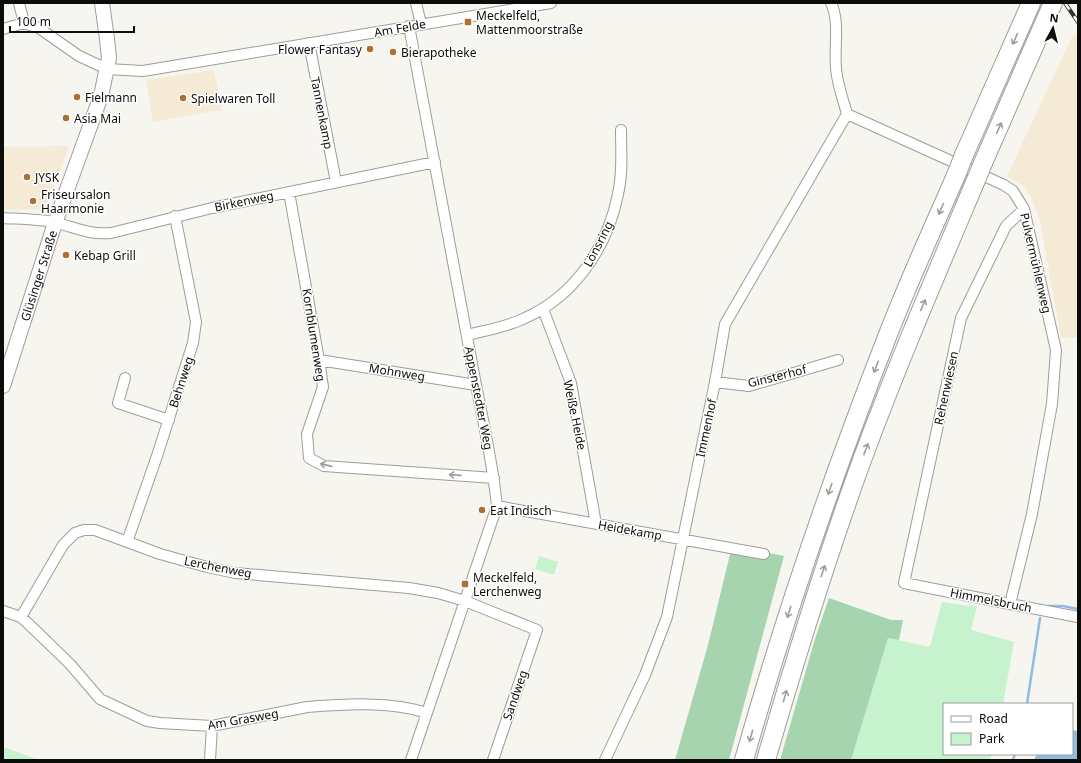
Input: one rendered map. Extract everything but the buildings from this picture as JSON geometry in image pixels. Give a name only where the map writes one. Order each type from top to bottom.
[{"type":"highway","points":[[744,760],[791,606],[840,459],[890,330],[956,173],[1031,3]]},
{"type":"highway","points":[[766,760],[798,651],[858,470],[908,341],[976,180],[1054,3]]},
{"type":"main road","name":"Glüsinger Straße","points":[[3,386],[55,223],[101,96],[108,58],[102,3]]},
{"type":"street","points":[[19,3],[24,23]]},
{"type":"street","points":[[416,3],[421,24]]},
{"type":"street","name":"Am Felde","points":[[106,69],[143,71],[552,3]]},
{"type":"street","points":[[831,3],[834,9],[835,20],[836,68],[847,114]]},
{"type":"street","points":[[3,29],[24,23],[39,28],[79,56],[106,69]]},
{"type":"street","name":"Appenstedter Weg","points":[[408,26],[494,478],[497,506],[411,760]]},
{"type":"street","name":"Tannenkamp","points":[[309,43],[336,182]]},
{"type":"street","name":"Pulvermühlenweg","points":[[847,114],[1004,185],[1013,191],[1024,209],[1056,350],[1052,404],[1032,514],[1010,604]]},
{"type":"street","name":"Immenhof","points":[[605,760],[645,676],[667,617],[716,382],[725,324],[847,114]]},
{"type":"street","name":"Lönsring","points":[[467,335],[506,326],[543,309],[570,287],[582,273],[596,252],[613,214],[621,174],[621,130]]},
{"type":"street","name":"Birkenweg","points":[[3,218],[36,219],[98,234],[175,216],[435,162]]},
{"type":"street","name":"Kornblumenweg","points":[[289,192],[323,387],[307,434],[309,458],[324,466],[494,478]]},
{"type":"street","name":"Rehenwiesen","points":[[904,583],[961,318],[1006,226],[1024,209]]},
{"type":"street","name":"Behnweg","points":[[127,542],[169,420],[193,343],[196,322],[175,216]]},
{"type":"street","name":"Weiße Heide","points":[[543,309],[571,383],[596,524]]},
{"type":"street","name":"Mohnweg","points":[[319,360],[476,385]]},
{"type":"street","name":"Ginsterhof","points":[[716,382],[749,386],[838,360]]},
{"type":"street","points":[[125,378],[118,403],[169,420]]},
{"type":"street","name":"Heidekamp","points":[[497,506],[764,554]]},
{"type":"street","name":"Lerchenweg","points":[[21,617],[60,550],[75,533],[84,530],[95,530],[160,554],[235,573],[409,588],[438,593],[465,601],[537,630]]},
{"type":"street","name":"Himmelsbruch","points":[[904,583],[1078,617]]},
{"type":"street","name":"Am Grasweg","points":[[3,611],[21,617],[70,664],[100,699],[147,721],[212,726],[307,707],[322,706],[376,705],[412,708],[427,713]]},
{"type":"street","name":"Sandweg","points":[[493,760],[537,630]]},
{"type":"street","points":[[210,760],[212,726]]},
{"type":"shaded area","points":[[1078,34],[1078,337],[1061,338],[1040,221],[1033,201],[1025,187],[1007,176],[1072,37]]},
{"type":"shaded area","points":[[214,70],[222,110],[153,122],[146,80]]},
{"type":"shaded area","points":[[69,146],[46,209],[3,210],[3,147]]},
{"type":"green space","points":[[732,546],[784,556],[729,760],[675,760],[708,645]]},
{"type":"green space","points":[[539,556],[558,562],[554,575],[535,569]]},
{"type":"green space","points":[[829,598],[891,620],[903,620],[899,640],[888,638],[851,760],[780,760],[815,639]]},
{"type":"green space","points":[[942,602],[977,607],[971,630],[1014,642],[1003,703],[943,703],[943,755],[992,755],[990,760],[851,760],[888,638],[930,647]]},
{"type":"green space","points":[[3,747],[39,760],[3,760]]},
{"type":"water","points":[[1073,730],[1078,731],[1078,760],[1034,760],[1036,755],[1073,755]]},
{"type":"waterway","points":[[1049,606],[1063,606],[1078,609]]},
{"type":"waterway","points":[[1027,703],[1040,618]]},
{"type":"waterway","points":[[1013,760],[1015,755]]},
{"type":"railway","points":[[1065,3],[1078,22]]},
{"type":"place","name":"Meckelfeld, Mattenmoorstraße","points":[[468,22]]},
{"type":"place","name":"Flower Fantasy","points":[[370,49]]},
{"type":"place","name":"Bierapotheke","points":[[393,52]]},
{"type":"place","name":"Fielmann","points":[[77,97]]},
{"type":"place","name":"Spielwaren Toll","points":[[183,98]]},
{"type":"place","name":"Asia Mai","points":[[66,118]]},
{"type":"place","name":"JYSK","points":[[27,177]]},
{"type":"place","name":"Friseursalon Haarmonie","points":[[33,201]]},
{"type":"place","name":"Kebap Grill","points":[[66,255]]},
{"type":"place","name":"Eat Indisch","points":[[482,510]]},
{"type":"place","name":"Meckelfeld, Lerchenweg","points":[[465,584]]}]
